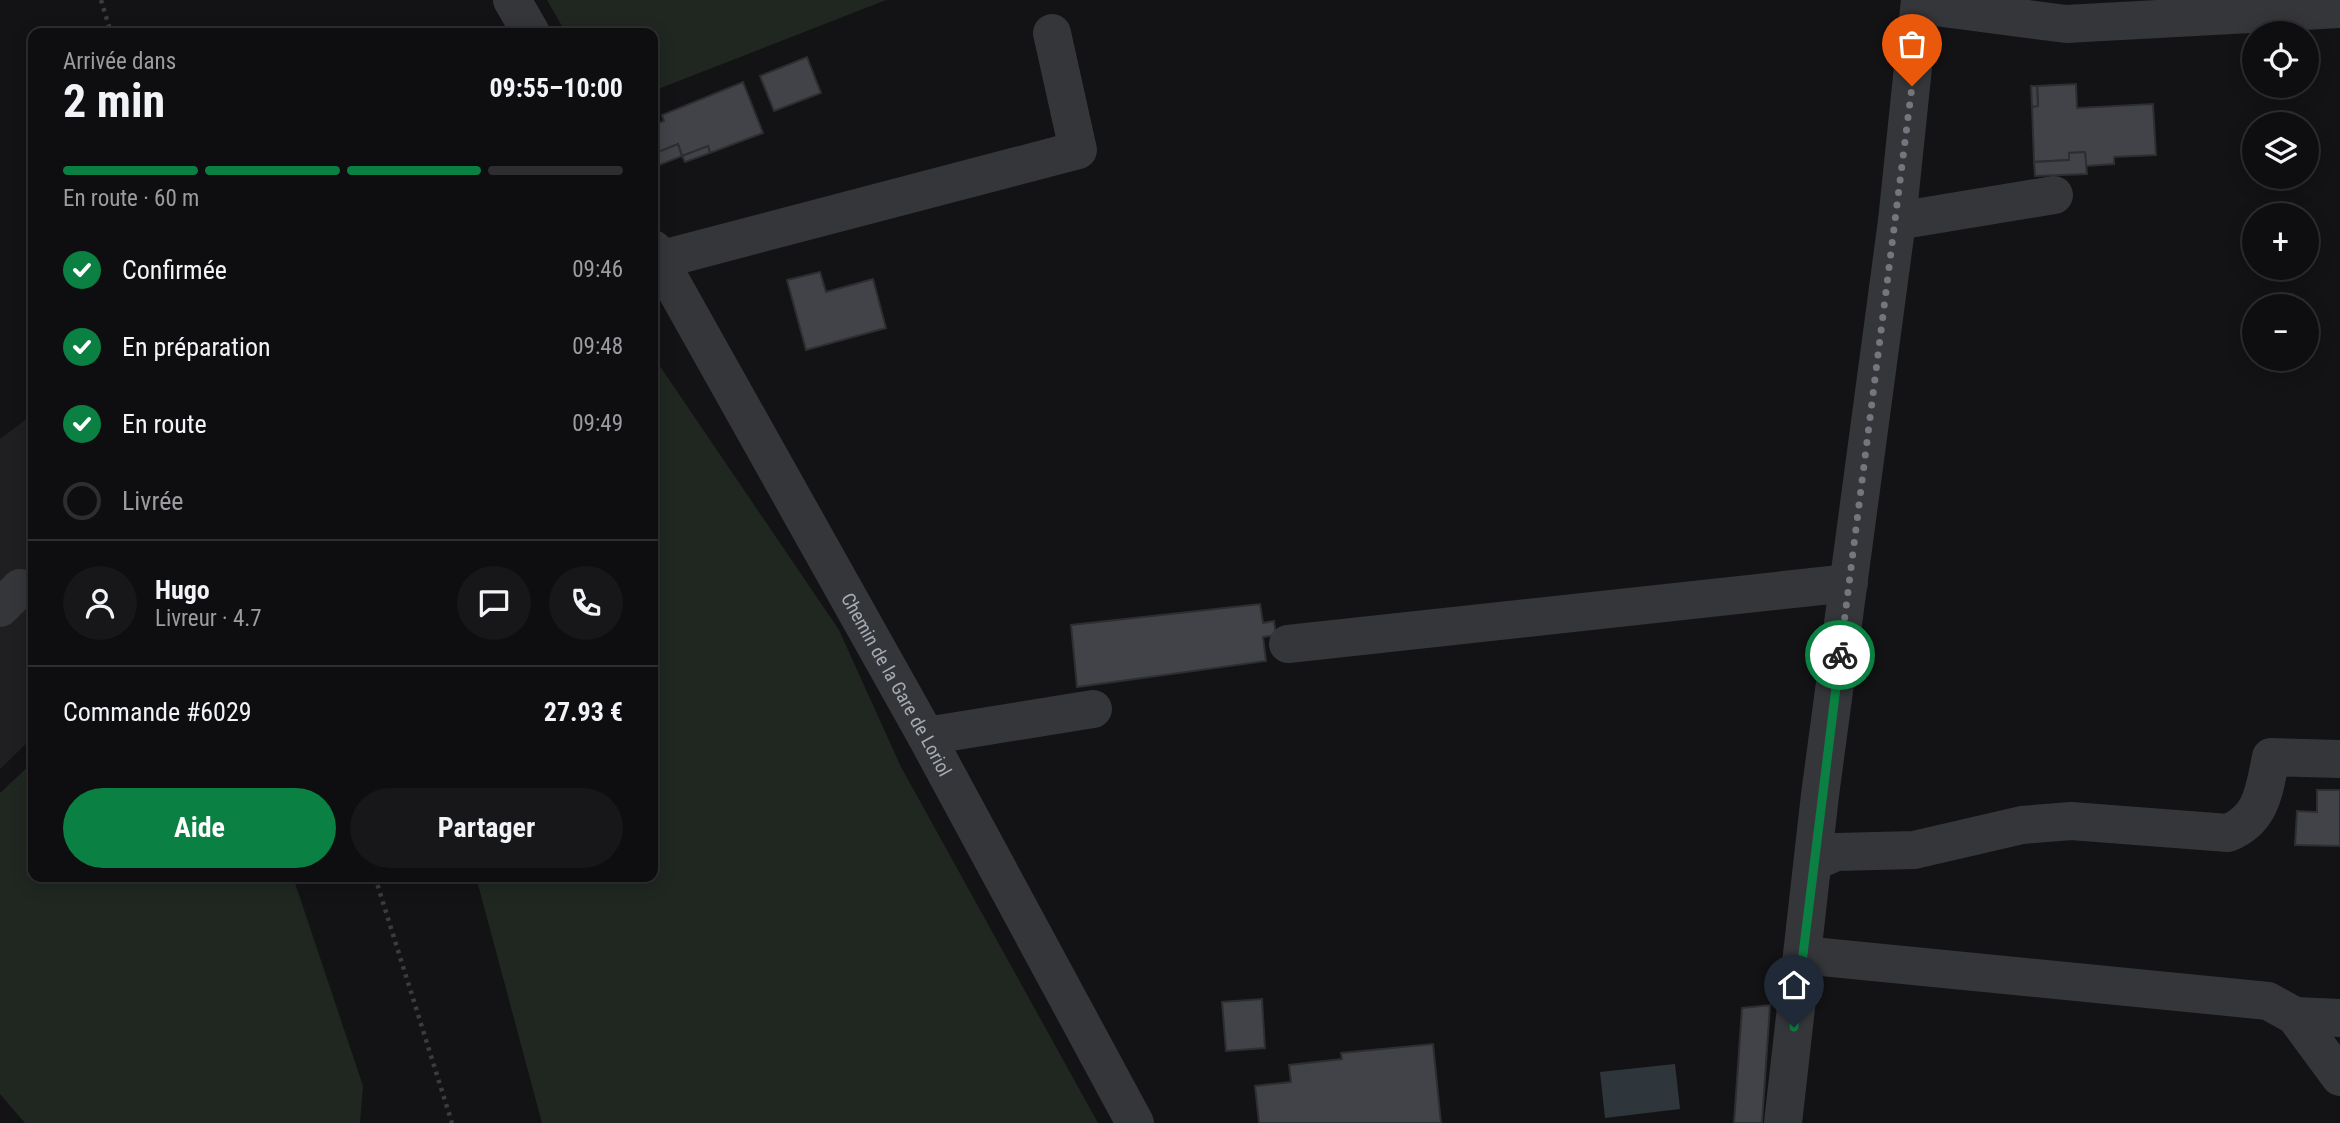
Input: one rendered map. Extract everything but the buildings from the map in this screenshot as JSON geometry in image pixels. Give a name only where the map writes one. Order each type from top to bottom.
[{"type":"street","points":[[512,0],[528,28]]},
{"type":"street","points":[[1783,1123],[1813,862],[1897,221],[1920,2],[2067,24],[2340,9]]},
{"type":"street","points":[[658,254],[1078,150],[1052,33]]},
{"type":"street","points":[[1897,221],[2054,195]]},
{"type":"street","name":"Chemin de la Gare de Loriol","points":[[658,258],[926,736],[1135,1123]]},
{"type":"street","points":[[1288,644],[1849,583]]},
{"type":"street","points":[[926,736],[1093,709]]},
{"type":"street","points":[[1813,862],[1836,852],[1914,850],[2022,825],[2071,821],[2228,832],[2247,825],[2263,795],[2271,757],[2340,759]]},
{"type":"street","points":[[1802,955],[2268,1001],[2295,1016],[2340,1077]]},
{"type":"street","points":[[2295,1016],[2340,1018]]},
{"type":"path","points":[[101,0],[109,28]]},
{"type":"path","points":[[377,882],[452,1123]]},
{"type":"shaded area","points":[[547,0],[886,0],[658,89],[658,28],[563,28]]},
{"type":"shaded area","points":[[658,363],[839,630],[901,767],[1098,1123],[542,1123],[477,882],[658,882]]},
{"type":"shaded area","points":[[28,418],[28,742],[0,769],[0,439]]},
{"type":"shaded area","points":[[28,767],[28,882],[295,882],[363,1086],[360,1123],[25,1123],[0,1094],[0,793]]},
{"type":"shaded area","points":[[1675,1064],[1680,1109],[1605,1118],[1600,1072]]},
{"type":"way so far","points":[[1840,655],[1912,86]]},
{"type":"route","points":[[1794,1027],[1820,795],[1840,655]]}]
